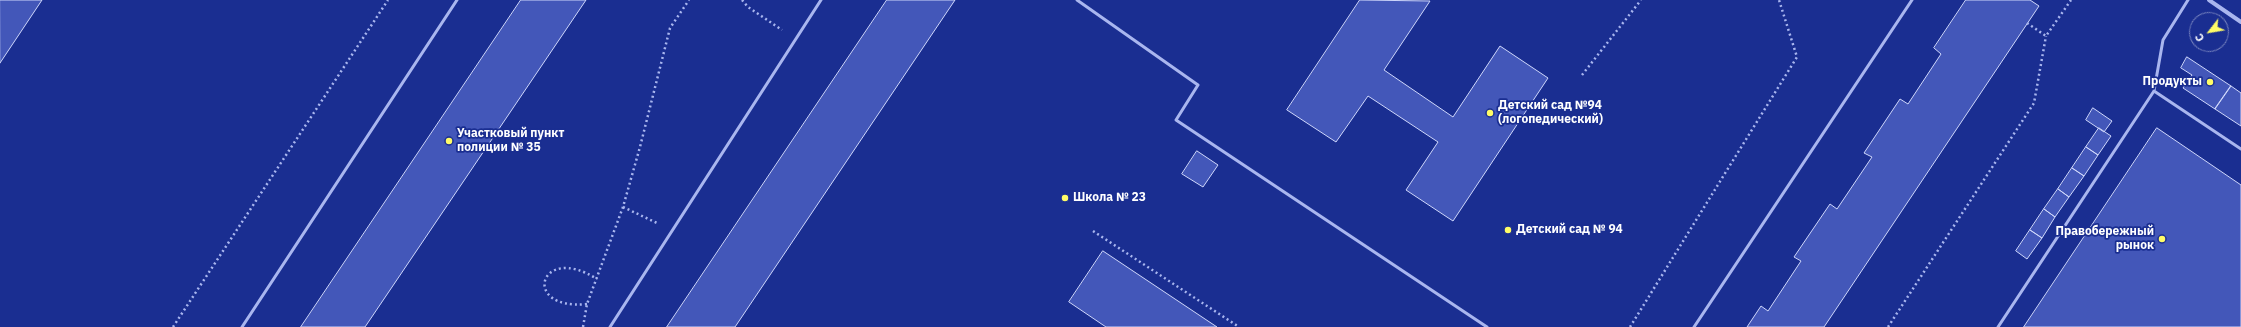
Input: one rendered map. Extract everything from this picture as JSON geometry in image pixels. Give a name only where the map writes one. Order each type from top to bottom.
[{"type":"street","points":[[2209,0],[2241,22]]},
{"type":"lane","points":[[242,327],[457,0]]},
{"type":"lane","points":[[610,327],[821,0]]},
{"type":"lane","points":[[1077,0],[1198,85],[1176,120],[1487,327]]},
{"type":"lane","points":[[1694,327],[1912,0]]},
{"type":"lane","points":[[1998,327],[2154,91],[2163,40],[2188,0]]},
{"type":"lane","points":[[2154,91],[2241,149]]},
{"type":"path","points":[[173,327],[388,0]]},
{"type":"path","points":[[583,327],[587,304],[623,207],[670,28],[689,0]]},
{"type":"path","points":[[742,0],[748,7],[796,39]]},
{"type":"path","points":[[1582,75],[1641,0]]},
{"type":"path","points":[[1630,327],[1797,57],[1779,0]]},
{"type":"path","points":[[1888,327],[2034,103],[2046,36],[2071,0]]},
{"type":"path","points":[[2027,23],[2046,36]]},
{"type":"path","points":[[623,207],[672,230]]},
{"type":"path","points":[[1093,231],[1239,327]]},
{"type":"path","points":[[587,304],[572,306],[556,301],[545,290],[543,282],[546,276],[551,272],[567,268],[583,270],[597,279]]},
{"type":"building","points":[[0,0],[42,0],[0,63]]},
{"type":"building","points":[[521,0],[586,0],[365,327],[301,327]]},
{"type":"building","points":[[887,0],[955,0],[735,327],[667,327]]},
{"type":"building","name":"Детский сад №94 (логопедический)","points":[[1360,0],[1430,1],[1384,70],[1453,117],[1500,46],[1548,78],[1453,221],[1406,190],[1438,142],[1368,96],[1336,142],[1287,110]]},
{"type":"building","points":[[1966,0],[2030,0],[2039,6],[1824,327],[1747,327],[1761,306],[1768,311],[1801,261],[1794,257],[1830,204],[1837,209],[1872,157],[1864,153],[1900,99],[1908,104],[1941,54],[1934,48]]},
{"type":"building","points":[[2187,57],[2231,86],[2215,109],[2183,88],[2192,75],[2181,68]]},
{"type":"building","points":[[2231,86],[2241,93],[2241,126],[2215,109]]},
{"type":"building","points":[[2093,108],[2112,121],[2104,132],[2086,120]]},
{"type":"building","points":[[2099,128],[2111,136],[2098,155],[2086,147]]},
{"type":"building","name":"Правобережный рынок","points":[[2157,128],[2241,185],[2241,327],[2024,327]]},
{"type":"building","points":[[2086,147],[2098,155],[2084,176],[2072,168]]},
{"type":"building","points":[[1197,151],[1218,165],[1203,187],[1182,174]]},
{"type":"building","points":[[2072,168],[2084,176],[2069,197],[2058,189]]},
{"type":"building","points":[[2058,189],[2069,197],[2055,217],[2044,209]]},
{"type":"building","points":[[2044,209],[2055,217],[2042,238],[2030,230]]},
{"type":"building","points":[[2030,230],[2042,238],[2027,259],[2016,251]]},
{"type":"building","points":[[1103,251],[1217,327],[1106,327],[1069,302]]},
{"type":"place","name":"Продукты","points":[[2210,82]]},
{"type":"place","name":"Детский сад №94 (логопедический)","points":[[1490,113]]},
{"type":"place","name":"Участковый пункт полиции № 35","points":[[449,141]]},
{"type":"place","name":"Школа № 23","points":[[1065,198]]},
{"type":"place","name":"Детский сад № 94","points":[[1508,230]]},
{"type":"place","name":"Правобережный рынок","points":[[2162,239]]}]
